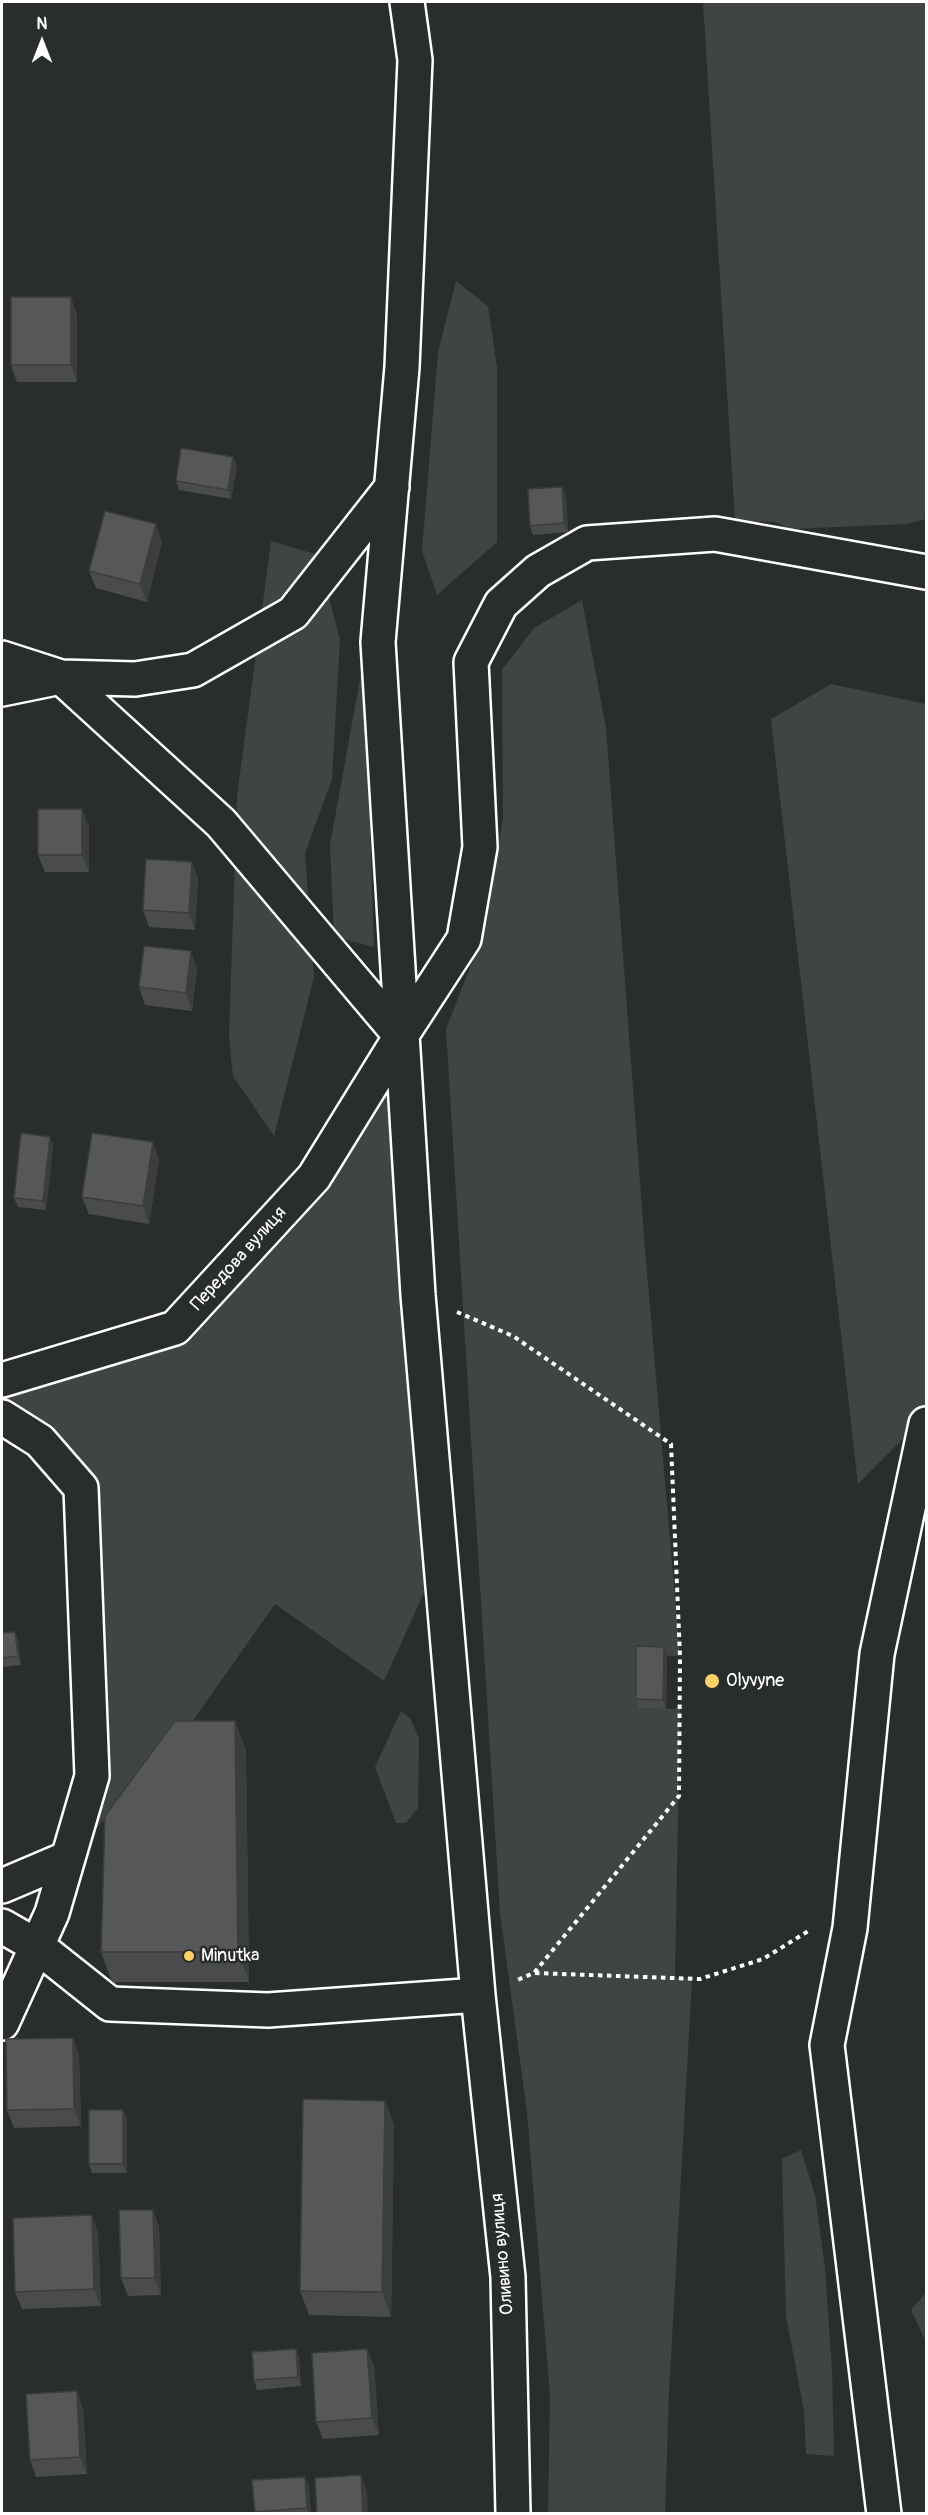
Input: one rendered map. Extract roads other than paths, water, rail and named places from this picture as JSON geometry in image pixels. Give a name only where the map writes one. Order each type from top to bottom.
[{"type":"street","name":"Оливино вулиця","points":[[407,2],[415,60],[402,367],[378,642],[418,1295],[478,1995],[508,2277],[513,2514]]},
{"type":"street","points":[[2,689],[61,677],[135,679],[193,670],[293,613],[392,487]]},
{"type":"street","name":"Передова вулиця","points":[[2,1380],[175,1329],[314,1177],[464,939],[480,847],[471,662],[501,604],[538,571],[587,543],[715,534],[927,572]]},
{"type":"street","points":[[2,658],[61,677],[221,823],[401,1036]]},
{"type":"street","points":[[2,1417],[40,1442],[81,1488],[92,1776],[52,1913],[2,2023]]},
{"type":"street","points":[[884,2514],[827,2045],[850,1928],[877,1654],[927,1424]]},
{"type":"street","points":[[2,1886],[68,1858]]},
{"type":"street","points":[[2,1926],[37,1946],[110,2004],[268,2010],[478,1995]]},
{"type":"place","name":"Olyvyne","points":[[712,1681]]},
{"type":"place","name":"Minutka","points":[[189,1956]]}]
